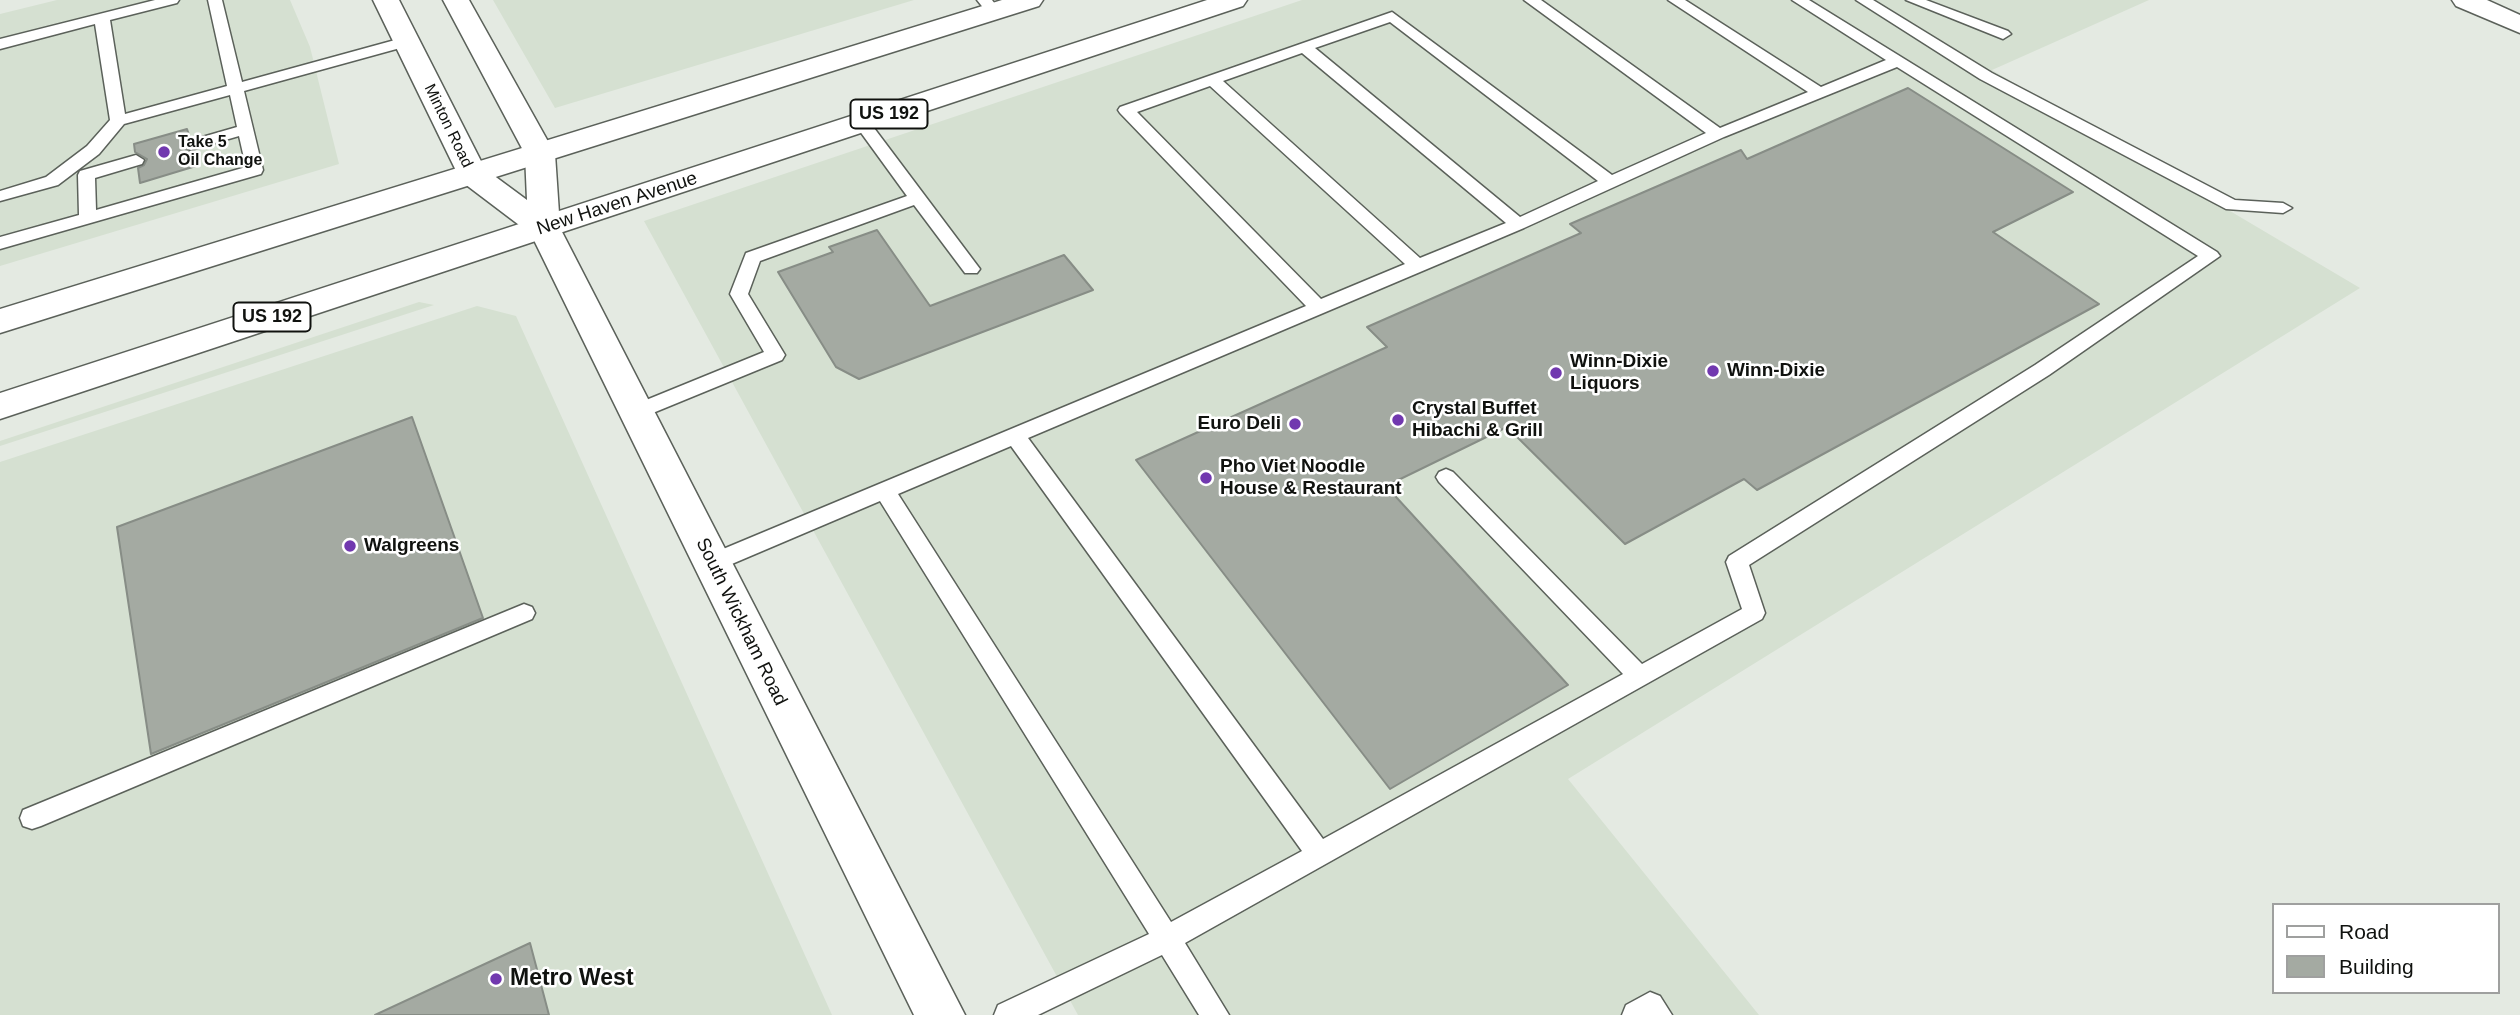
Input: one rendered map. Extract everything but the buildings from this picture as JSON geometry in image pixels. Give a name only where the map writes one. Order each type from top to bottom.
[{"type":"main road","name":"Minton Road","points":[[386,0],[472,174],[544,228]]},
{"type":"main road","points":[[456,0],[540,153],[544,228]]},
{"type":"main road","points":[[0,321],[540,153],[989,6],[1030,0]]},
{"type":"main road","name":"New Haven Avenue","points":[[0,406],[1234,0]]},
{"type":"main road","points":[[2465,0],[2520,25]]},
{"type":"main road","name":"South Wickham Road","points":[[544,228],[940,1015]]},
{"type":"lane","points":[[0,44],[172,0]]},
{"type":"lane","points":[[0,243],[255,170],[238,88],[215,0]]},
{"type":"lane","points":[[1531,0],[1718,134]]},
{"type":"lane","points":[[1675,0],[1819,92]]},
{"type":"lane","points":[[1008,1015],[1168,938],[1754,613],[1737,562],[2042,370],[2211,257],[1799,0]]},
{"type":"lane","points":[[1863,0],[1986,76],[2232,205],[2283,208]]},
{"type":"lane","points":[[1913,0],[2003,34]]},
{"type":"lane","points":[[1319,308],[1126,110],[1392,16],[1610,182]]},
{"type":"lane","points":[[102,18],[118,121]]},
{"type":"lane","points":[[0,196],[52,181],[93,150],[118,121],[406,42]]},
{"type":"lane","points":[[1304,47],[1518,224]]},
{"type":"lane","points":[[712,564],[1518,224],[1718,134],[1899,61]]},
{"type":"lane","points":[[1213,79],[1418,266]]},
{"type":"lane","points":[[862,123],[971,269]]},
{"type":"lane","points":[[191,145],[247,129]]},
{"type":"lane","points":[[88,218],[86,175],[136,160]]},
{"type":"lane","points":[[636,412],[775,355],[739,294],[752,257],[918,198]]},
{"type":"lane","points":[[1015,436],[1319,854]]},
{"type":"lane","points":[[1446,477],[1639,676]]},
{"type":"lane","points":[[885,491],[1215,1015]]},
{"type":"lane","points":[[32,818],[524,613]]},
{"type":"lane","points":[[1636,1015],[1650,1006],[1658,1015]]},
{"type":"shaded area","points":[[57,0],[290,0],[310,47],[339,164],[0,266],[0,14]]},
{"type":"shaded area","points":[[493,0],[914,0],[555,108]]},
{"type":"shaded area","points":[[1302,0],[2149,0],[1992,70],[2360,288],[1568,779],[1759,1015],[1078,1015],[644,221]]},
{"type":"shaded area","points":[[419,302],[434,305],[0,446],[0,441]]},
{"type":"shaded area","points":[[477,306],[516,316],[832,1015],[0,1015],[0,462]]},
{"type":"place","name":"Take 5 Oil Change","points":[[164,152]]},
{"type":"place","name":"Winn-Dixie","points":[[1713,371]]},
{"type":"place","name":"Winn-Dixie Liquors","points":[[1556,373]]},
{"type":"place","name":"Crystal Buffet Hibachi & Grill","points":[[1398,420]]},
{"type":"place","name":"Euro Deli","points":[[1295,424]]},
{"type":"place","name":"Pho Viet Noodle House & Restaurant","points":[[1206,478]]},
{"type":"place","name":"Walgreens","points":[[350,546]]},
{"type":"place","name":"Metro West","points":[[496,979]]}]
